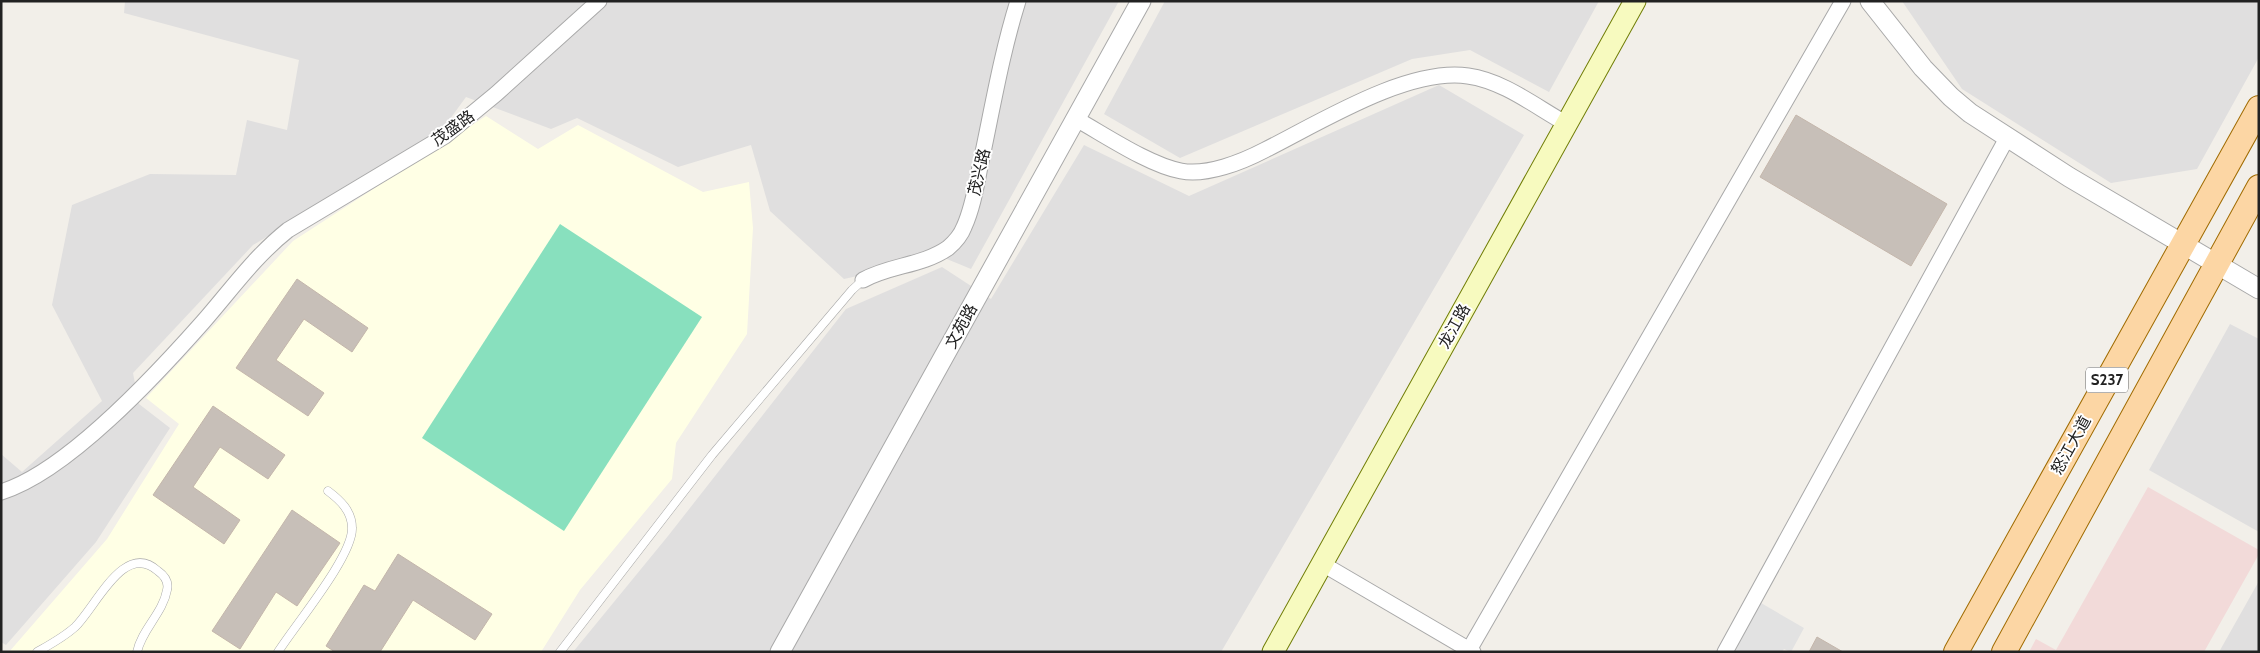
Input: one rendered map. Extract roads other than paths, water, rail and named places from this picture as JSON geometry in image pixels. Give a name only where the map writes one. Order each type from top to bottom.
[{"type":"main road","name":"龙江路","points":[[1273,652],[1635,1]]},
{"type":"main road","name":"怒江大道","points":[[1956,652],[2259,108]]},
{"type":"main road","name":"S237","points":[[2004,652],[2214,265],[2259,187]]},
{"type":"street","name":"茂盛路","points":[[1,492],[19,485],[48,468],[102,425],[197,328],[259,255],[288,230],[444,136],[496,94],[599,1]]},
{"type":"street","name":"茂兴路","points":[[863,280],[882,271],[915,263],[938,254],[954,243],[964,228],[976,185],[1010,28],[1018,1]]},
{"type":"street","name":"文苑路","points":[[780,652],[1141,1]]},
{"type":"street","points":[[1321,563],[1471,651],[1843,1]]},
{"type":"street","points":[[1870,1],[1939,86],[1970,113],[2007,138],[2183,244],[2214,265],[2259,289]]},
{"type":"street","points":[[1076,119],[1163,166],[1183,171],[1207,170],[1251,157],[1359,102],[1416,80],[1442,74],[1470,76],[1501,86],[1566,124]]},
{"type":"street","points":[[1725,652],[2007,138]]},
{"type":"lane","points":[[560,652],[712,455],[852,290],[863,280]]},
{"type":"lane","points":[[278,652],[336,567],[350,541],[352,528],[349,514],[341,502],[328,491]]},
{"type":"lane","points":[[37,652],[60,639],[76,626],[118,572],[133,564],[143,562],[153,567],[165,578],[167,590],[137,652]]}]
